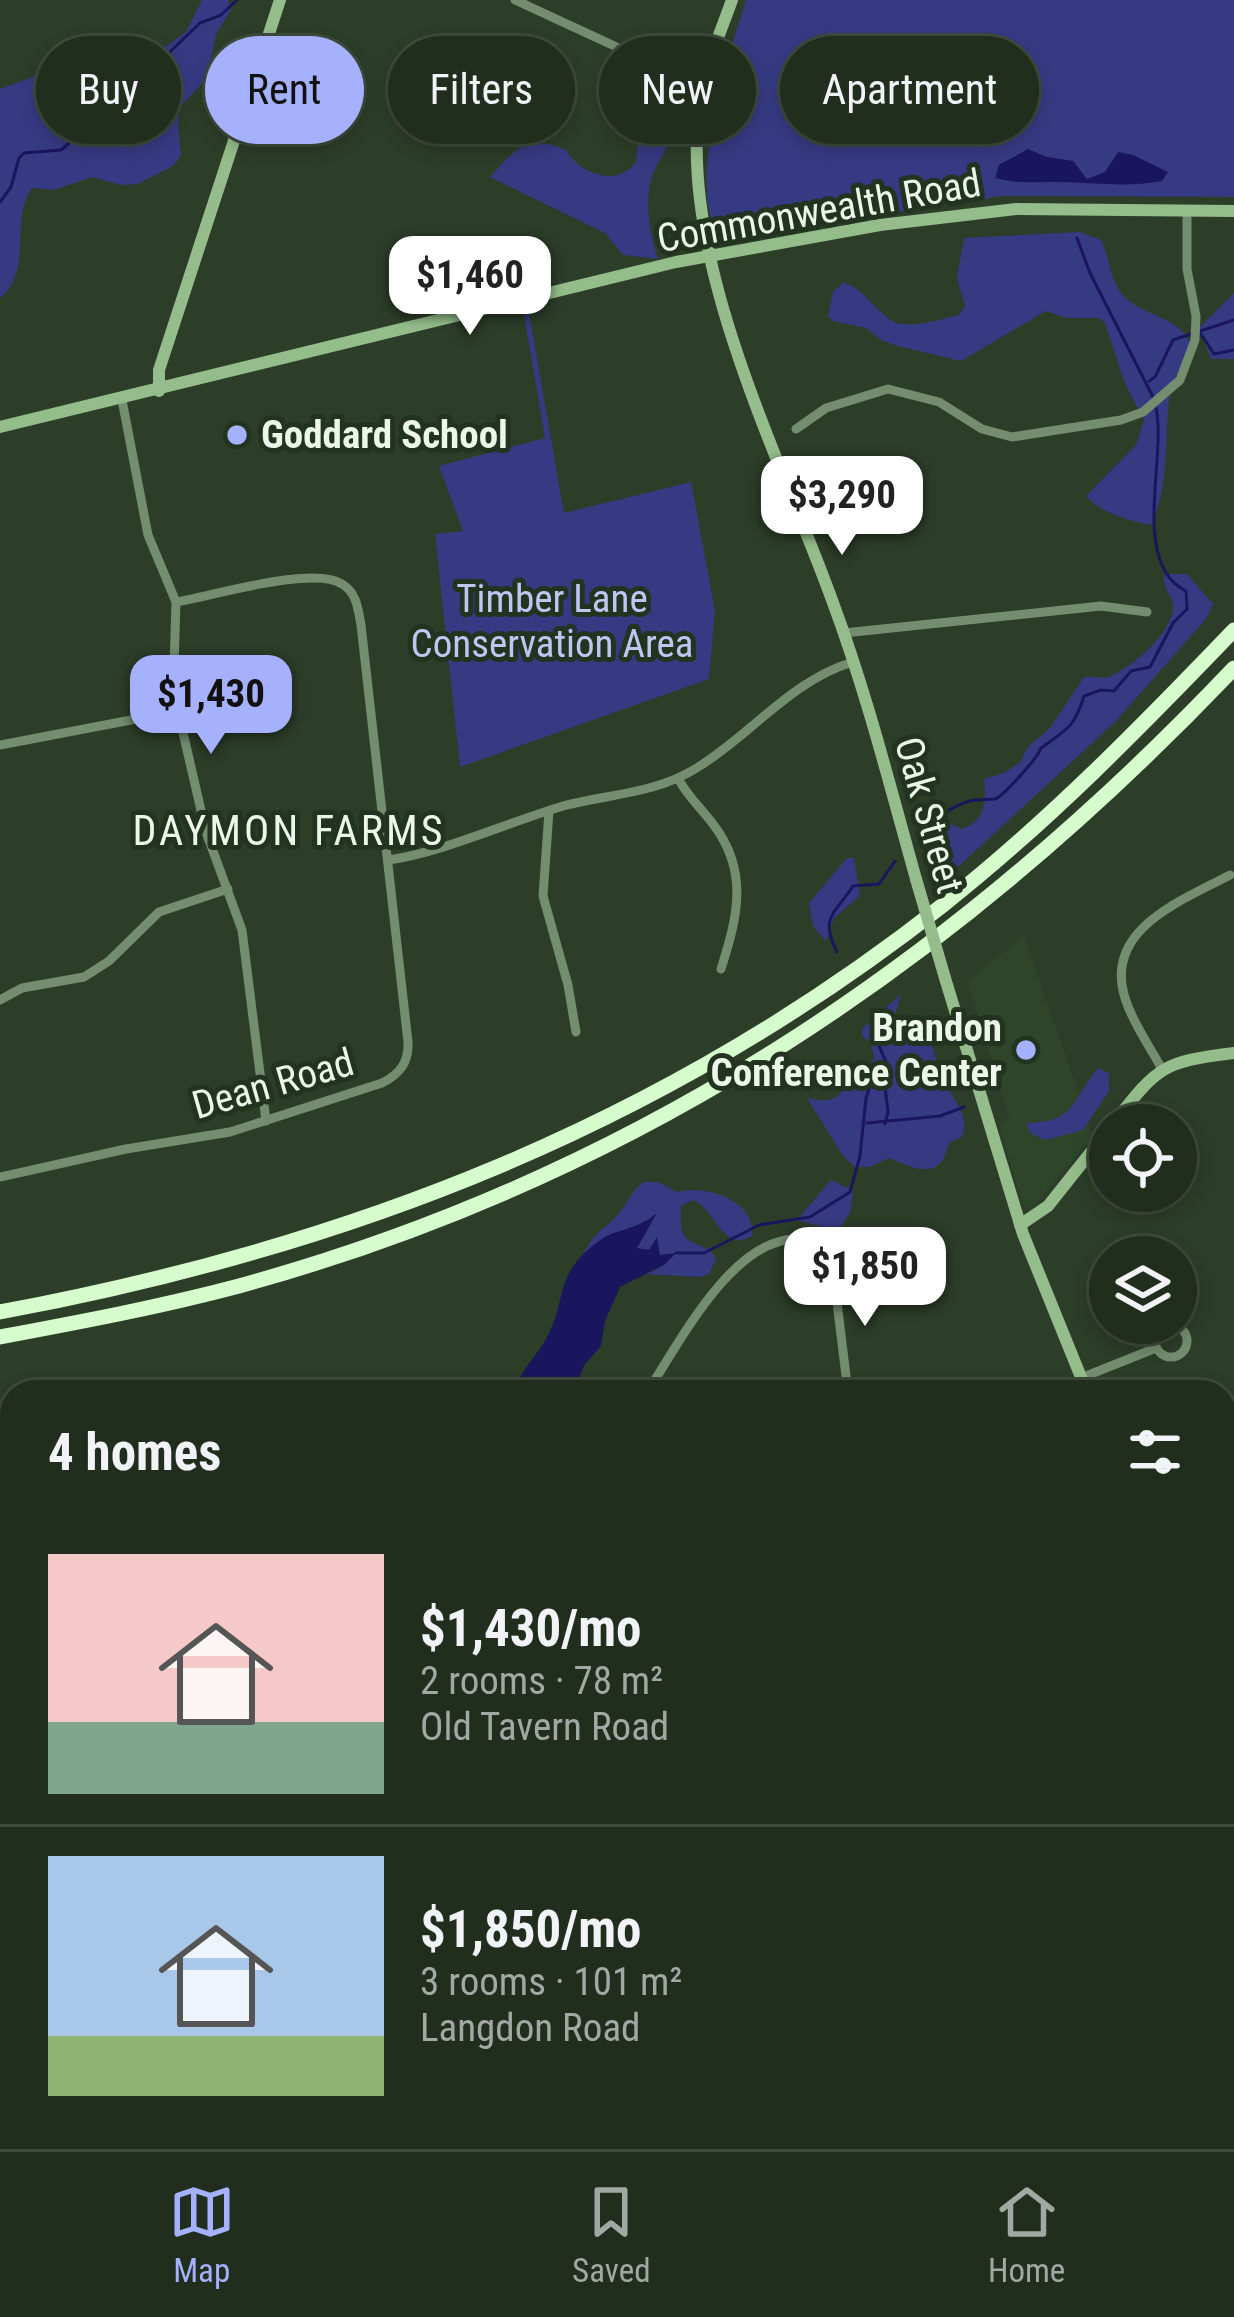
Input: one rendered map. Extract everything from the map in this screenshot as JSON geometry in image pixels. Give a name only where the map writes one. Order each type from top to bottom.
[{"type":"highway","points":[[0,1312],[163,1279],[352,1225],[489,1172],[667,1086],[834,984],[966,886],[1113,756],[1234,630]]},
{"type":"highway","points":[[0,1337],[193,1298],[367,1246],[520,1186],[697,1098],[810,1030],[970,915],[1119,784],[1234,668]]},
{"type":"main road","points":[[159,391],[159,370],[280,0]]},
{"type":"main road","name":"Oak Street","points":[[720,36],[732,0]]},
{"type":"main road","name":"Oak Street","points":[[699,144],[701,222],[737,348],[844,633],[1021,1225],[1082,1380]]},
{"type":"main road","name":"Commonwealth Road","points":[[0,427],[709,256],[880,225],[980,212],[1234,211]]},
{"type":"main road","points":[[1131,1104],[1162,1070],[1177,1061],[1234,1053]]},
{"type":"main road","points":[[1021,1225],[1037,1218],[1089,1154]]},
{"type":"street","points":[[515,0],[599,39]]},
{"type":"street","points":[[796,429],[826,408],[888,389],[949,406],[1002,436],[1037,436],[1132,417],[1173,390],[1195,340],[1186,268],[1187,210]]},
{"type":"street","points":[[122,400],[148,535],[176,602],[173,667],[178,711],[202,817],[244,943],[266,1121]]},
{"type":"street","name":"Dean Road","points":[[0,1178],[126,1149],[216,1135],[374,1087],[404,1065],[408,1042],[357,603],[338,581],[313,578],[176,602]]},
{"type":"street","points":[[844,633],[1101,606],[1147,612]]},
{"type":"street","points":[[388,860],[678,778],[729,747],[812,680],[853,662]]},
{"type":"street","points":[[0,745],[178,711]]},
{"type":"street","points":[[678,778],[724,840],[737,870],[737,913],[721,969]]},
{"type":"street","points":[[549,811],[543,896],[576,1032]]},
{"type":"street","points":[[1162,1070],[1124,995],[1125,957],[1135,934],[1154,916],[1230,875]]},
{"type":"street","points":[[0,1000],[22,988],[84,977],[109,961],[159,912],[228,889]]},
{"type":"street","points":[[656,1380],[731,1274],[761,1248],[794,1239],[824,1254],[833,1270],[847,1380]]},
{"type":"street","points":[[1094,1380],[1156,1348]]},
{"type":"shaded area","points":[[1028,149],[1073,161],[1087,179],[1105,172],[1118,152],[1168,172],[1162,181],[1135,184],[995,178],[999,165]]},
{"type":"shaded area","name":"Brandon Conference Center","points":[[1024,935],[1089,1124],[1089,1141],[1031,1209],[1023,1206],[999,1124],[1009,1119],[968,981]]},
{"type":"shaded area","points":[[657,1213],[637,1248],[649,1250],[657,1237],[660,1255],[676,1253],[664,1265],[620,1287],[605,1321],[601,1346],[578,1380],[519,1380],[547,1337],[574,1264],[605,1237]]},
{"type":"green space","points":[[202,0],[228,0],[231,10],[216,36],[205,36],[205,80],[181,106],[180,36]]},
{"type":"green space","points":[[746,0],[1234,0],[1234,197],[1003,196],[725,238],[712,221],[707,194],[710,144],[756,144],[756,36],[736,36]]},
{"type":"green space","points":[[36,76],[36,144],[180,144],[181,155],[173,166],[138,184],[92,177],[54,190],[32,188],[22,215],[16,274],[0,298],[0,89]]},
{"type":"green space","points":[[531,144],[566,150],[580,166],[599,175],[619,174],[636,162],[638,144],[668,144],[649,193],[649,222],[658,259],[623,255],[605,233],[490,177],[514,153]]},
{"type":"green space","points":[[1080,232],[1101,240],[1122,294],[1178,328],[1191,345],[1170,393],[1163,482],[1150,525],[1107,511],[1086,496],[1136,445],[1144,420],[1099,318],[1067,318],[1046,311],[961,361],[898,346],[866,328],[828,316],[833,292],[844,282],[898,323],[959,315],[965,306],[957,278],[964,238]]},
{"type":"green space","points":[[1234,293],[1234,359],[1211,359],[1199,328]]},
{"type":"green space","name":"Timber Lane Conservation Area","points":[[528,307],[564,513],[691,482],[715,610],[709,679],[460,767],[435,534],[463,531],[439,466],[545,438],[523,309]]},
{"type":"green space","points":[[1164,574],[1187,574],[1213,604],[1206,619],[1115,722],[945,879],[924,834],[939,818],[962,829],[976,821],[984,802],[984,779],[1020,762],[1084,677],[1110,676],[1149,648],[1173,610]]},
{"type":"green space","points":[[847,858],[854,858],[860,896],[834,918],[826,941],[813,926],[809,903]]},
{"type":"green space","points":[[901,994],[893,1024],[921,1024],[926,1030],[941,1076],[962,1112],[962,1137],[950,1142],[943,1160],[929,1169],[889,1158],[855,1167],[807,1098],[832,1099],[855,1070],[870,1066],[874,1058],[871,1042],[862,1036],[862,1029]]},
{"type":"green space","points":[[1098,1068],[1109,1073],[1109,1091],[1100,1104],[1089,1104],[1089,1121],[1083,1130],[1045,1140],[1030,1133],[1026,1123],[1055,1119],[1077,1100]]},
{"type":"green space","points":[[831,1180],[853,1191],[850,1213],[838,1231],[797,1220]]},
{"type":"green space","points":[[644,1182],[659,1182],[677,1192],[701,1190],[726,1197],[746,1212],[752,1236],[742,1240],[726,1235],[693,1200],[681,1206],[681,1226],[685,1237],[711,1251],[716,1259],[709,1274],[644,1274],[673,1254],[660,1255],[656,1241],[649,1250],[637,1248],[655,1215],[635,1229],[608,1235],[582,1257]]},
{"type":"waterway","points":[[0,202],[24,153],[61,150],[200,23],[221,15],[237,0]]},
{"type":"waterway","points":[[1077,238],[1154,399]]},
{"type":"waterway","points":[[1149,381],[1173,340],[1234,320]]},
{"type":"waterway","points":[[1201,334],[1214,354],[1234,350]]},
{"type":"waterway","points":[[923,829],[961,804],[999,796],[1041,748],[1068,727],[1084,696],[1114,691],[1131,671],[1150,667],[1173,623],[1187,609],[1186,591],[1169,577],[1159,558],[1155,534],[1156,408]]},
{"type":"waterway","points":[[837,952],[829,931],[835,910],[853,886],[879,884],[895,861]]},
{"type":"waterway","points":[[676,1253],[704,1253],[759,1225],[810,1217],[850,1192],[860,1156],[866,1098],[874,1075],[886,1062],[872,1030]]},
{"type":"waterway","points":[[883,1070],[885,1124]]},
{"type":"waterway","points":[[867,1123],[940,1116],[964,1107]]},
{"type":"place","name":"Goddard School","points":[[237,435]]},
{"type":"place","name":"Brandon Conference Center","points":[[1026,1050]]},
{"type":"district","name":"DAYMON FARMS","points":[[289,830]]}]
